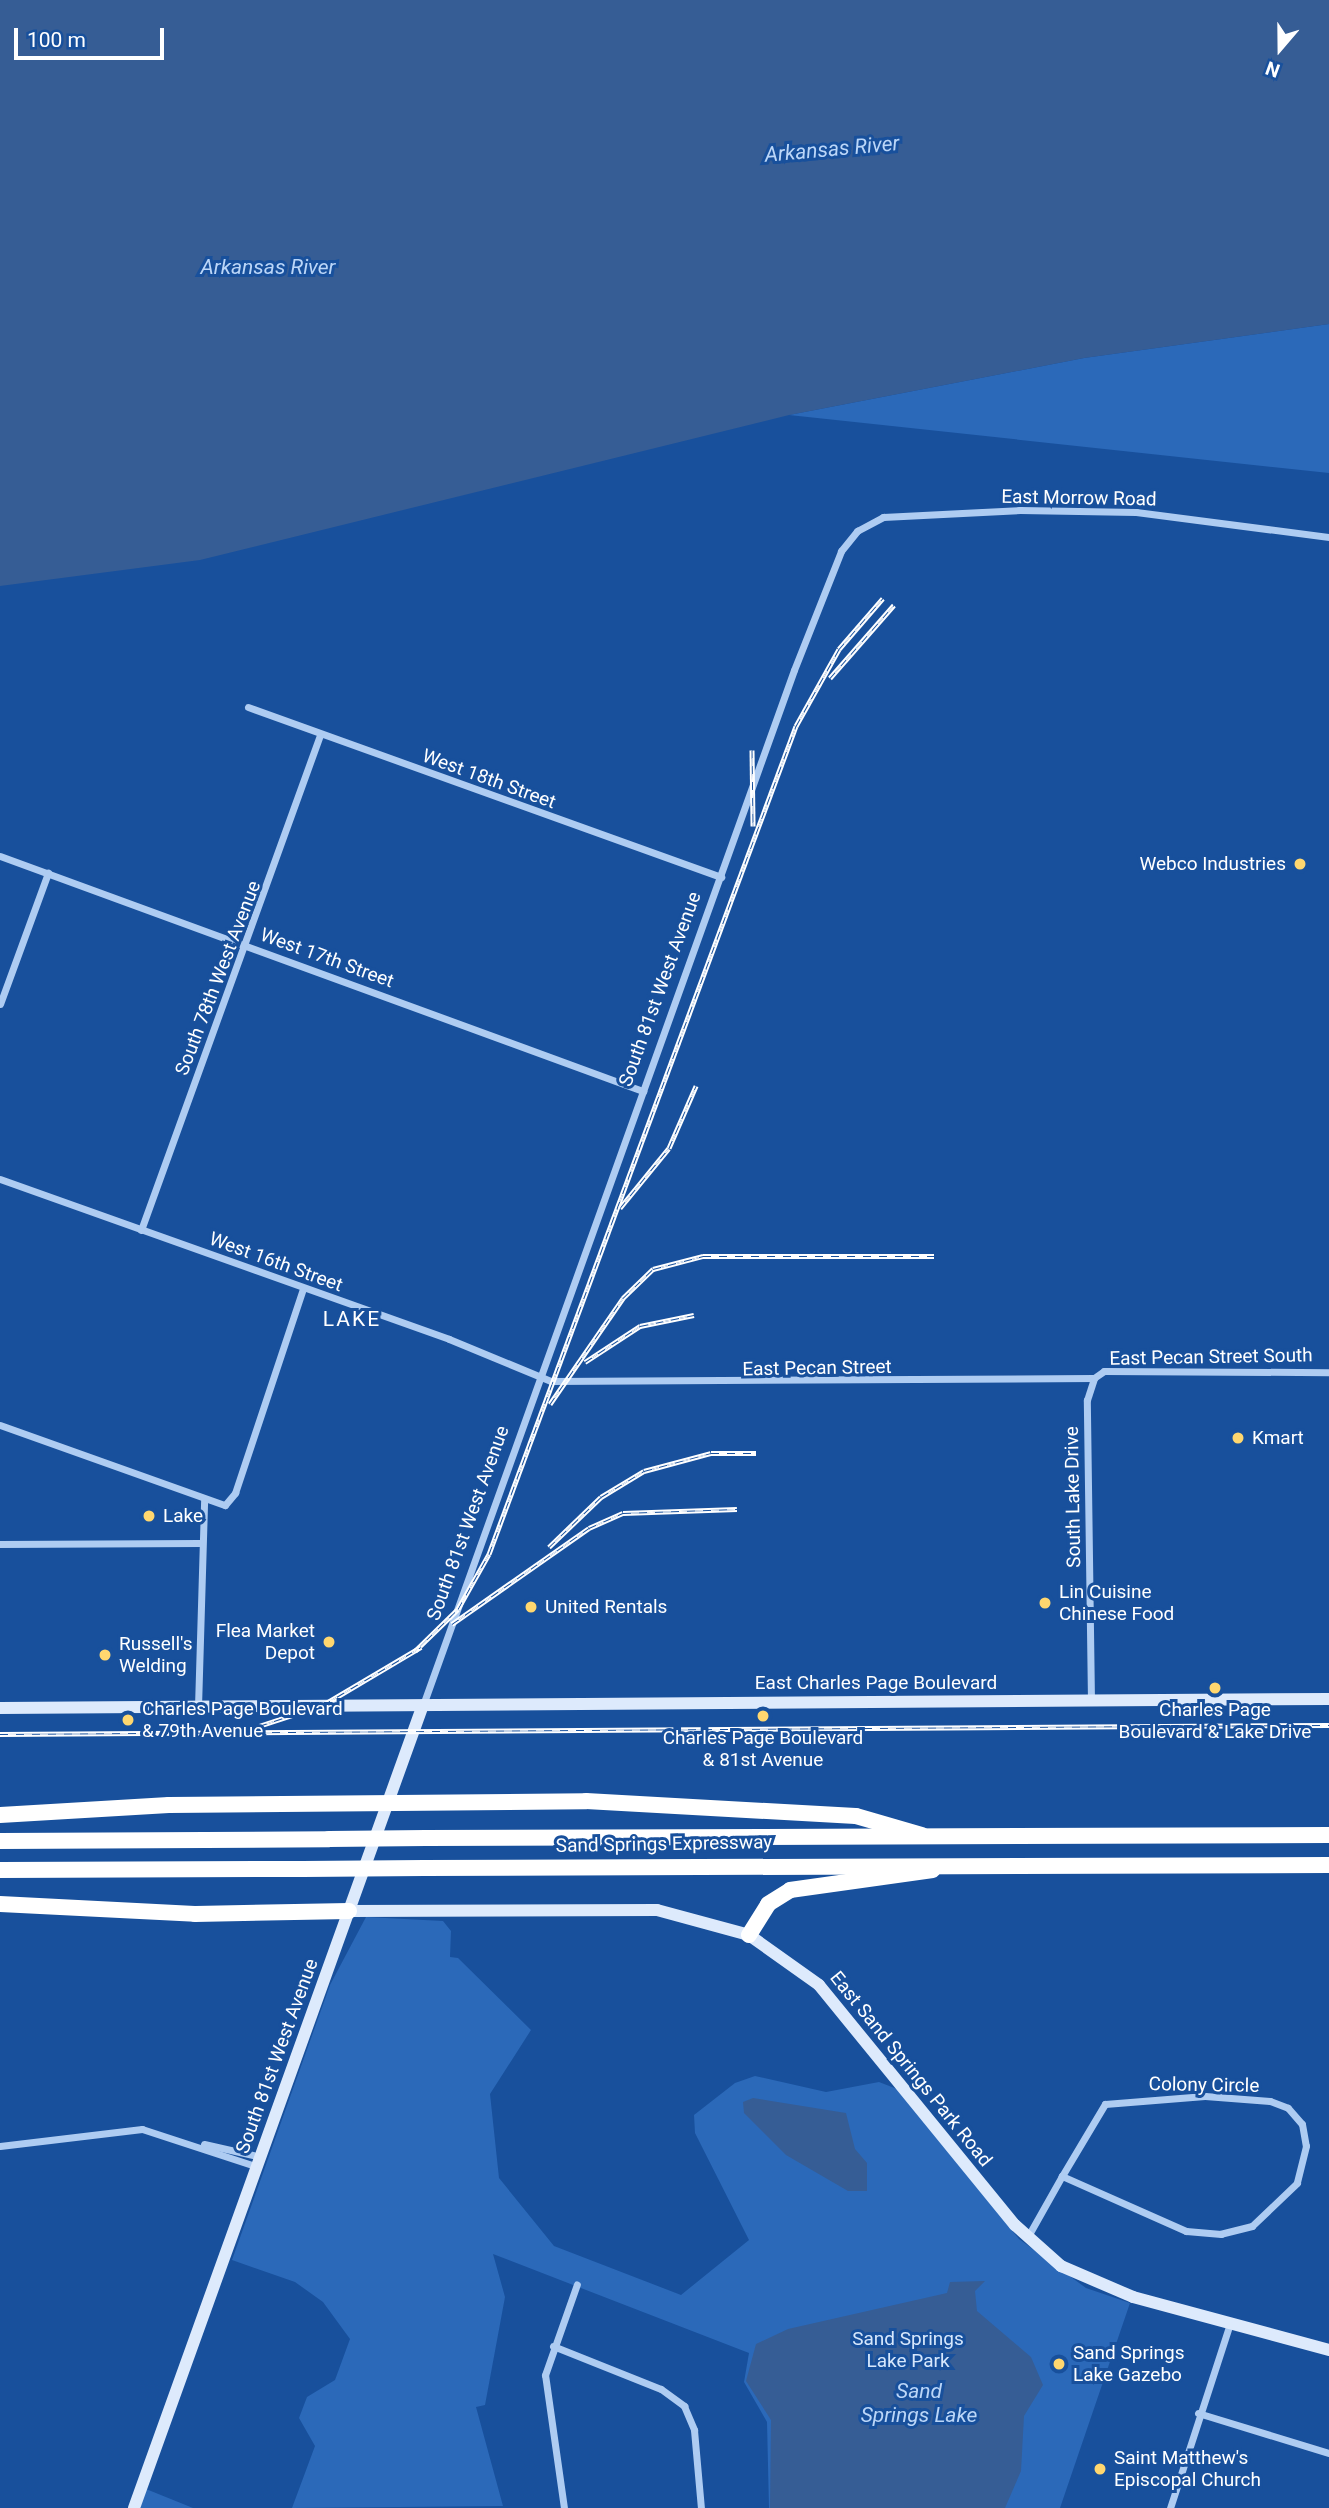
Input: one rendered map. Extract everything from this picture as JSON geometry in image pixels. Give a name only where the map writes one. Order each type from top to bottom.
[{"type":"highway","points":[[0,1815],[390,1802],[668,1805],[856,1816],[922,1835]]},
{"type":"highway","name":"Sand Springs Expressway","points":[[0,1841],[1329,1835]]},
{"type":"highway","points":[[750,1935],[768,1903],[790,1890],[971,1862]]},
{"type":"highway","name":"Sand Springs Expressway","points":[[0,1870],[971,1862],[1329,1865]]},
{"type":"highway","points":[[0,1904],[183,1914],[349,1911]]},
{"type":"street","name":"East Morrow Road","points":[[841,551],[857,531],[883,517],[1020,510],[1136,512],[1329,537]]},
{"type":"street","name":"South 81st West Avenue","points":[[134,2508],[390,1802],[720,877],[841,551]]},
{"type":"street","name":"West 18th Street","points":[[248,707],[720,877]]},
{"type":"street","name":"South 78th West Avenue","points":[[141,1230],[320,735]]},
{"type":"street","name":"West 17th Street","points":[[0,856],[643,1091]]},
{"type":"street","points":[[0,1004],[48,873]]},
{"type":"street","name":"West 16th Street","points":[[0,1179],[542,1375]]},
{"type":"street","points":[[0,1425],[204,1500],[225,1505],[235,1493],[303,1289]]},
{"type":"street","name":"East Pecan Street South","points":[[1094,1378],[1104,1371],[1329,1372]]},
{"type":"street","name":"East Pecan Street","points":[[542,1375],[563,1384],[672,1385],[1094,1378]]},
{"type":"street","name":"South Lake Drive","points":[[1091,1701],[1087,1400],[1094,1378]]},
{"type":"street","points":[[198,1707],[200,1543],[204,1500]]},
{"type":"street","points":[[0,1544],[200,1543]]},
{"type":"street","name":"East Charles Page Boulevard","points":[[0,1708],[1329,1699]]},
{"type":"street","name":"East Sand Springs Park Road","points":[[349,1911],[657,1910],[750,1935],[830,1997],[1027,2238],[1081,2277],[1329,2350]]},
{"type":"street","name":"Colony Circle","points":[[1027,2238],[1096,2113],[1115,2101],[1270,2101],[1289,2108],[1306,2134],[1289,2195],[1240,2232],[1204,2233],[1165,2224],[1062,2176]]},
{"type":"street","points":[[0,2146],[124,2129],[199,2143],[259,2162]]},
{"type":"street","points":[[564,2508],[545,2386],[553,2346],[577,2284]]},
{"type":"street","points":[[1170,2508],[1198,2413],[1230,2323]]},
{"type":"street","points":[[553,2346],[661,2389],[684,2406],[694,2430],[701,2508]]},
{"type":"street","points":[[1198,2413],[1329,2453]]},
{"type":"green space","points":[[1329,324],[1329,473],[789,415],[1084,358]]},
{"type":"green space","name":"Sand Springs Lake Park","points":[[366,1917],[443,1921],[451,1931],[450,1957],[458,1958],[531,2030],[490,2094],[499,2178],[554,2246],[681,2295],[749,2240],[695,2133],[694,2115],[735,2083],[755,2076],[826,2092],[879,2082],[897,2089],[1019,2239],[1086,2288],[1130,2303],[1060,2508],[769,2508],[767,2422],[744,2382],[749,2353],[493,2254],[505,2297],[485,2405],[476,2407],[503,2506],[292,2508],[315,2446],[299,2418],[307,2397],[335,2380],[350,2339],[323,2302],[295,2282],[232,2260],[330,1985]]},
{"type":"green space","points":[[146,2489],[193,2508],[140,2508]]},
{"type":"water","name":"Arkansas River","points":[[0,0],[1329,0],[1329,324],[1084,358],[789,415],[200,560],[0,586]]},
{"type":"water","points":[[753,2098],[846,2113],[855,2149],[867,2163],[867,2191],[848,2191],[786,2155],[744,2113],[743,2102]]},
{"type":"water","name":"Sand Springs Lake","points":[[985,2281],[975,2291],[977,2311],[1031,2357],[1043,2385],[1024,2416],[1021,2471],[1005,2508],[770,2508],[771,2420],[746,2381],[756,2344],[788,2329],[947,2293],[950,2282]]},
{"type":"railway","points":[[415,1651],[458,1609],[489,1554],[796,726],[839,649],[883,598]]},
{"type":"railway","points":[[830,678],[894,605]]},
{"type":"railway","points":[[752,750],[753,826]]},
{"type":"railway","points":[[620,1208],[669,1148],[696,1086]]},
{"type":"railway","points":[[550,1404],[623,1298],[653,1269],[703,1256],[934,1256]]},
{"type":"railway","points":[[585,1362],[640,1326],[694,1315]]},
{"type":"railway","points":[[549,1547],[601,1497],[644,1471],[711,1453],[756,1453]]},
{"type":"railway","points":[[452,1624],[589,1528],[623,1513],[737,1509]]},
{"type":"railway","points":[[259,1726],[323,1705],[421,1647]]},
{"type":"railway","points":[[0,1734],[1329,1725]]},
{"type":"place","name":"Webco Industries","points":[[1300,864]]},
{"type":"place","name":"Kmart","points":[[1238,1438]]},
{"type":"place","name":"Lake","points":[[149,1516]]},
{"type":"place","name":"Lin Cuisine Chinese Food","points":[[1045,1603]]},
{"type":"place","name":"United Rentals","points":[[531,1607]]},
{"type":"place","name":"Flea Market Depot","points":[[329,1642]]},
{"type":"place","name":"Russell's Welding","points":[[105,1655]]},
{"type":"place","name":"Charles Page Boulevard & Lake Drive","points":[[1215,1688]]},
{"type":"place","name":"Charles Page Boulevard & 81st Avenue","points":[[763,1716]]},
{"type":"place","name":"Charles Page Boulevard & 79th Avenue","points":[[128,1720]]},
{"type":"place","name":"Sand Springs Lake Gazebo","points":[[1059,2364]]},
{"type":"place","name":"Saint Matthew's Episcopal Church","points":[[1100,2469]]},
{"type":"district","name":"LAKE","points":[[352,1319]]}]
